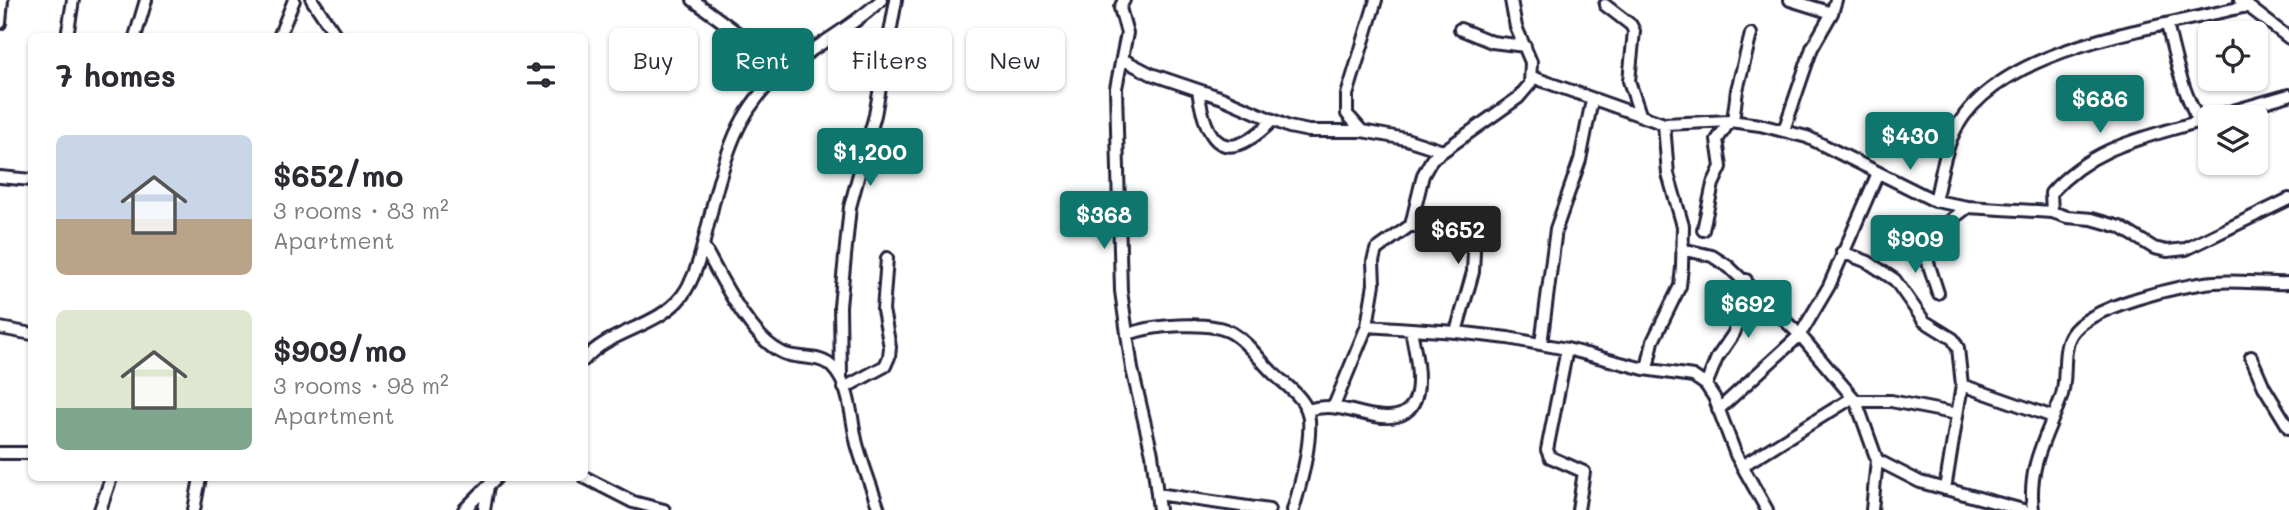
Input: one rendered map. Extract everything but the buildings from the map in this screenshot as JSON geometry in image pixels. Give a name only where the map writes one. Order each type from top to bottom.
[{"type":"street","points":[[0,23],[2,0]]},
{"type":"street","points":[[68,33],[73,0]]},
{"type":"street","points":[[136,33],[146,0]]},
{"type":"street","points":[[281,33],[294,0]]},
{"type":"street","points":[[312,0],[334,33]]},
{"type":"street","points":[[693,0],[731,28]]},
{"type":"street","points":[[814,47],[881,0]]},
{"type":"street","points":[[879,510],[857,444],[842,382],[840,306],[850,207],[875,115],[896,0]]},
{"type":"street","points":[[1124,0],[1120,8],[1127,33],[1116,88],[1121,291],[1132,369],[1148,431],[1159,510]]},
{"type":"street","points":[[1362,131],[1347,114],[1347,95],[1376,0]]},
{"type":"street","points":[[1334,406],[1367,327],[1376,250],[1412,225],[1423,175],[1432,159],[1457,144],[1518,98],[1532,77],[1525,46],[1516,27],[1511,0]]},
{"type":"street","points":[[1790,0],[1832,13]]},
{"type":"street","points":[[1784,130],[1812,48],[1832,13],[1836,0]]},
{"type":"street","points":[[1934,201],[1951,139],[1961,122],[1987,91],[2052,55],[2243,3],[2289,38]]},
{"type":"street","points":[[1605,5],[1631,25],[1634,31],[1629,81],[1640,114]]},
{"type":"street","points":[[2167,24],[2177,68],[2188,101],[2198,119]]},
{"type":"street","points":[[1460,29],[1492,42],[1525,46]]},
{"type":"street","points":[[1703,230],[1710,195],[1721,167],[1717,140],[1731,121],[1751,34]]},
{"type":"street","points":[[1122,59],[1151,74],[1198,90],[1272,121],[1309,131],[1362,131],[1406,139],[1443,151]]},
{"type":"street","points":[[1532,77],[1664,124],[1731,121],[1784,130],[1807,137],[1934,201],[2052,212],[2105,222],[2134,235],[2154,248],[2167,251],[2186,249],[2289,199]]},
{"type":"street","points":[[1198,90],[1208,132],[1219,141],[1241,145],[1250,141],[1272,121]]},
{"type":"street","points":[[588,356],[603,343],[650,320],[682,296],[704,247],[712,207],[736,134],[763,91]]},
{"type":"street","points":[[2255,105],[2289,95]]},
{"type":"street","points":[[1541,344],[1553,241],[1563,203],[1580,160],[1592,100]]},
{"type":"street","points":[[2052,212],[2051,193],[2072,173],[2108,148],[2198,121]]},
{"type":"street","points":[[1647,369],[1653,341],[1680,286],[1683,226],[1668,174],[1664,124]]},
{"type":"street","points":[[1718,410],[1800,335],[1817,310],[1878,173]]},
{"type":"street","points":[[0,177],[28,180]]},
{"type":"street","points":[[1938,293],[1924,250],[1941,228],[1968,206]]},
{"type":"street","points":[[1412,225],[1464,242],[1474,251],[1473,272],[1456,332]]},
{"type":"street","points":[[704,247],[725,285],[769,344],[785,354],[822,361],[831,366],[842,382]]},
{"type":"street","points":[[1682,250],[1712,256],[1746,281],[1800,335],[1854,399],[1877,460],[1872,510]]},
{"type":"street","points":[[1842,252],[1868,262],[1895,280],[1924,320],[1953,339],[1958,348],[1962,384],[1945,489]]},
{"type":"street","points":[[842,382],[885,366],[889,357],[890,347],[883,310],[887,258]]},
{"type":"street","points":[[1706,385],[1717,358],[1734,333],[1742,308],[1746,281]]},
{"type":"street","points":[[2033,510],[2037,454],[2063,387],[2070,338],[2076,328],[2094,316],[2145,297],[2184,287],[2216,282],[2289,283]]},
{"type":"street","points":[[1127,335],[1149,328],[1167,327],[1212,328],[1232,333],[1299,398],[1307,410],[1305,460],[1293,510]]},
{"type":"street","points":[[1367,327],[1456,332],[1541,344],[1647,369],[1693,376],[1706,385],[1742,466],[1766,510]]},
{"type":"street","points":[[0,328],[28,333]]},
{"type":"street","points":[[1307,410],[1334,406],[1389,418],[1407,413],[1419,387],[1411,330]]},
{"type":"street","points":[[1567,349],[1554,405],[1548,450],[1550,457],[1584,472],[1578,510]]},
{"type":"street","points":[[2251,356],[2264,387],[2289,428]]},
{"type":"street","points":[[1962,384],[2053,416]]},
{"type":"street","points":[[1742,466],[1854,399],[1891,401],[1957,414]]},
{"type":"street","points":[[0,453],[28,453]]},
{"type":"street","points":[[1877,460],[1920,482],[2022,510]]},
{"type":"street","points":[[588,479],[633,502],[664,510]]},
{"type":"street","points":[[100,510],[110,481]]},
{"type":"street","points":[[194,510],[199,481]]},
{"type":"street","points":[[464,510],[492,482]]},
{"type":"street","points":[[484,510],[492,482]]},
{"type":"street","points":[[1157,495],[1269,510]]}]
